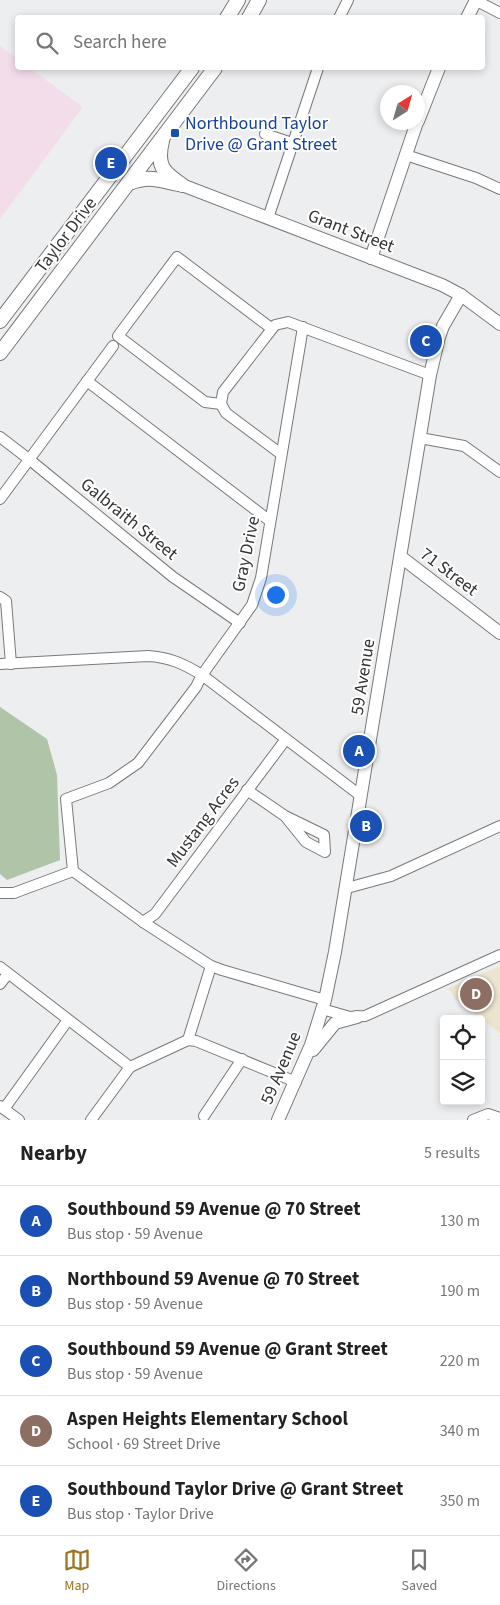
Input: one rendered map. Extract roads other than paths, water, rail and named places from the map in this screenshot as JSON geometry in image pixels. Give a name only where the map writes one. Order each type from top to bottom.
[{"type":"main road","points":[[229,15],[238,0]]},
{"type":"main road","points":[[251,15],[259,0]]},
{"type":"main road","name":"Taylor Drive","points":[[0,321],[190,70]]},
{"type":"main road","name":"Taylor Drive","points":[[0,353],[214,70]]},
{"type":"main road","points":[[162,140],[159,152],[161,165],[169,176],[182,185]]},
{"type":"main road","points":[[129,183],[142,178],[148,178],[182,185]]},
{"type":"street","points":[[340,15],[348,0]]},
{"type":"street","points":[[468,15],[476,0],[500,13]]},
{"type":"street","points":[[268,218],[317,70]]},
{"type":"street","points":[[425,102],[438,70]]},
{"type":"street","points":[[371,258],[414,130]]},
{"type":"street","points":[[265,134],[292,143]]},
{"type":"street","points":[[406,155],[476,178],[500,189]]},
{"type":"street","name":"Grant Street","points":[[182,185],[428,279],[461,296],[500,324]]},
{"type":"street","points":[[221,404],[205,402],[118,336],[177,257],[271,328]]},
{"type":"street","name":"59 Avenue","points":[[278,1120],[305,1060],[323,1005],[336,952],[430,375],[441,331],[461,296]]},
{"type":"street","points":[[281,454],[226,413],[221,404],[223,392],[275,325],[285,322],[303,327],[430,375]]},
{"type":"street","name":"Gray Drive","points":[[202,675],[252,605],[260,586],[303,327]]},
{"type":"street","points":[[0,499],[113,346]]},
{"type":"street","points":[[87,380],[270,521]]},
{"type":"street","name":"Galbraith Street","points":[[0,437],[174,577],[240,623]]},
{"type":"street","points":[[420,438],[464,446],[500,472]]},
{"type":"street","name":"71 Street","points":[[401,557],[500,633]]},
{"type":"street","points":[[0,597],[6,601],[11,664]]},
{"type":"street","points":[[0,664],[160,656],[179,662],[202,675],[361,796]]},
{"type":"street","points":[[202,675],[196,687],[138,763],[109,783],[66,799],[73,871],[143,922],[211,966],[323,1005],[343,1015],[357,1017]]},
{"type":"street","name":"Mustang Acres","points":[[143,922],[155,914],[286,739]]},
{"type":"street","points":[[248,790],[285,816]]},
{"type":"street","points":[[347,888],[391,876],[500,826]]},
{"type":"street","points":[[0,893],[14,894],[73,871]]},
{"type":"street","points":[[305,1060],[332,1025],[338,1021],[365,1016],[500,955]]},
{"type":"street","points":[[188,1040],[211,966]]},
{"type":"street","points":[[0,984],[4,971],[130,1067]]},
{"type":"street","points":[[19,1120],[2,1107],[68,1020]]},
{"type":"street","points":[[91,1120],[130,1067],[188,1040],[196,1041],[296,1082]]},
{"type":"street","points":[[204,1116],[242,1059]]},
{"type":"street","points":[[472,1120],[488,1114],[500,1118]]},
{"type":"place","name":"Northbound Taylor Drive @ Grant Street","points":[[175,133]]},
{"type":"place","name":"Southbound Taylor Drive @ Grant Street","points":[[111,163]]},
{"type":"place","name":"Southbound 59 Avenue @ Grant Street","points":[[426,341]]},
{"type":"place","name":"Southbound 59 Avenue @ 70 Street","points":[[359,751]]},
{"type":"place","name":"Northbound 59 Avenue @ 70 Street","points":[[366,826]]},
{"type":"place","name":"Aspen Heights Elementary School","points":[[476,994]]}]
